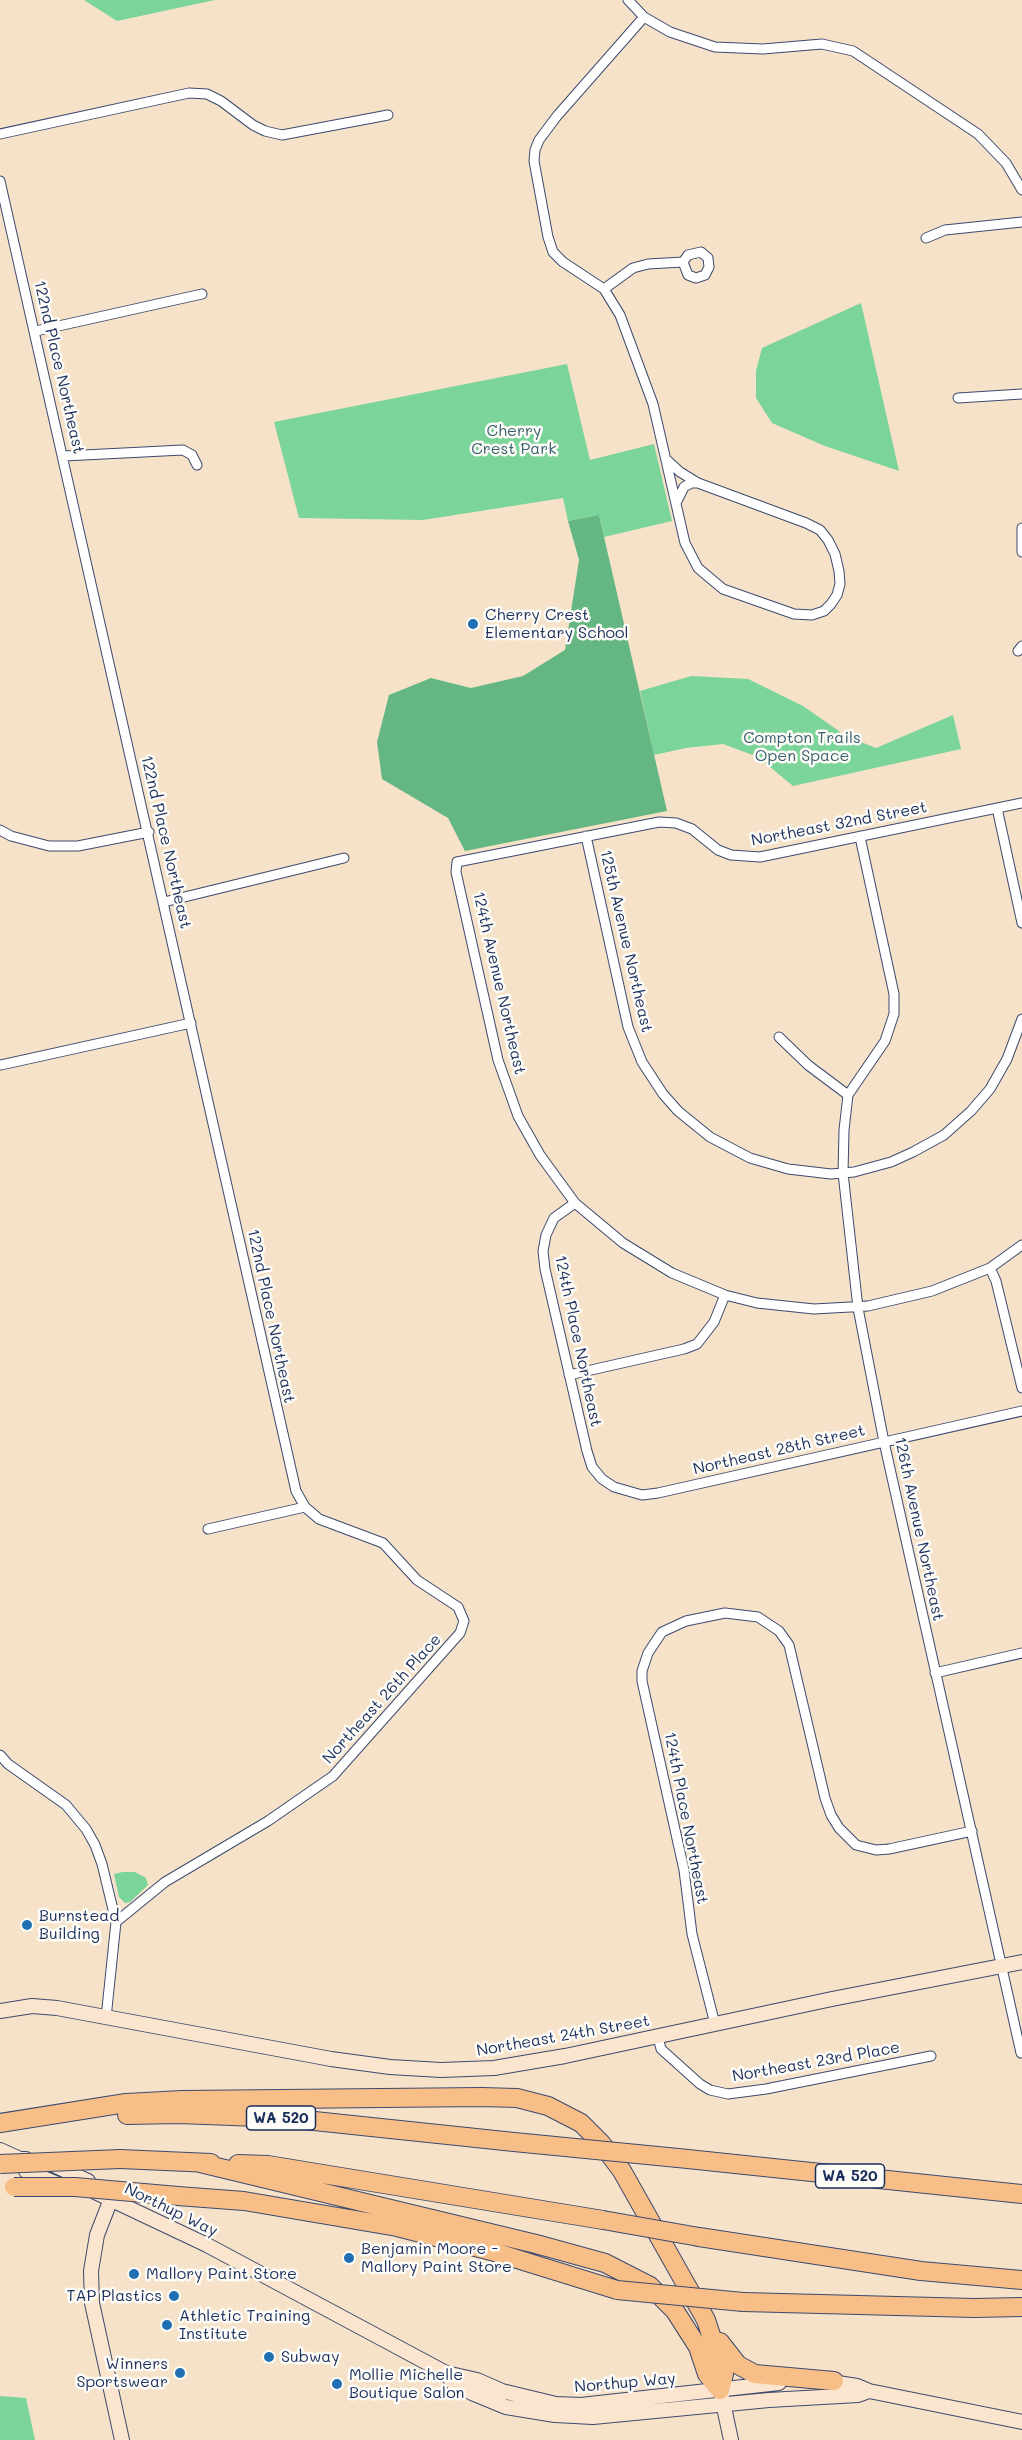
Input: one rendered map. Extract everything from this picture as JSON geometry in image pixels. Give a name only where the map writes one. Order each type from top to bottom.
[{"type":"highway","points":[[47,2116],[126,2103],[182,2100],[482,2097],[517,2098],[548,2106],[581,2123],[601,2143],[622,2171],[722,2346],[744,2369],[764,2376],[834,2381]]},
{"type":"highway","name":"WA 520","points":[[0,2123],[47,2116],[178,2114],[286,2118],[1022,2194]]},
{"type":"highway","points":[[0,2164],[120,2159],[268,2165],[699,2237],[921,2271],[1022,2280]]},
{"type":"highway","points":[[200,2163],[536,2244],[614,2267],[650,2286],[675,2311],[695,2341],[707,2374],[722,2397]]},
{"type":"highway","points":[[7,2187],[75,2187],[244,2201],[397,2227],[491,2251],[617,2290],[743,2302],[974,2308],[1022,2307]]},
{"type":"highway","points":[[706,2320],[724,2374],[722,2397]]},
{"type":"street","points":[[628,0],[644,17],[670,32],[715,47],[763,49],[822,44],[853,51],[978,134],[1006,164],[1022,190]]},
{"type":"street","points":[[644,17],[546,128],[535,150],[534,161],[543,214],[553,252],[563,262],[604,290],[620,315],[653,404],[667,460],[666,467],[689,554],[698,568],[723,589],[794,614],[812,615],[824,611],[831,604],[840,584],[839,571],[835,554],[820,530],[698,483],[680,472],[667,460]]},
{"type":"street","points":[[0,134],[189,93],[207,94],[221,101],[253,125],[282,135],[388,115]]},
{"type":"street","name":"122nd Place Northeast","points":[[0,181],[149,832],[288,1461],[296,1491],[305,1507]]},
{"type":"street","points":[[926,238],[945,230],[1022,222]]},
{"type":"street","points":[[604,290],[633,268],[683,262]]},
{"type":"street","points":[[36,331],[202,294]]},
{"type":"street","points":[[958,398],[1022,394]]},
{"type":"street","points":[[64,456],[183,450],[192,455],[197,465]]},
{"type":"street","points":[[676,505],[684,487],[691,483],[698,483]]},
{"type":"street","points":[[1022,528],[1022,552]]},
{"type":"street","name":"Northeast 32nd Street","points":[[457,862],[659,822],[676,823],[692,830],[718,850],[731,855],[760,857],[1022,803]]},
{"type":"street","points":[[997,808],[1022,923]]},
{"type":"street","points":[[0,830],[10,836],[49,846],[78,846],[149,832]]},
{"type":"street","name":"125th Avenue Northeast","points":[[586,836],[628,1027],[642,1062],[663,1094],[678,1111],[710,1137],[750,1158],[788,1169],[843,1173],[891,1162],[944,1135],[971,1111],[990,1089],[1007,1059],[1022,1020]]},
{"type":"street","points":[[779,1037],[808,1065],[849,1095],[885,1041],[894,1014],[894,994],[860,837]]},
{"type":"street","points":[[164,902],[344,858]]},
{"type":"street","name":"124th Avenue Northeast","points":[[457,862],[456,872],[486,1013],[506,1086],[518,1116],[540,1155],[575,1203],[623,1243],[672,1273],[725,1295],[814,1309],[858,1308],[932,1291],[990,1268],[1022,1245]]},
{"type":"street","points":[[1,1065],[190,1023]]},
{"type":"street","name":"126th Avenue Northeast","points":[[849,1095],[844,1130],[843,1173],[858,1308],[884,1442],[1021,2053]]},
{"type":"street","name":"124th Place Northeast","points":[[575,1203],[554,1218],[546,1235],[543,1251],[545,1269],[592,1467],[602,1479],[614,1487]]},
{"type":"street","points":[[990,1268],[996,1281],[1022,1388]]},
{"type":"street","points":[[569,1375],[697,1344],[714,1322],[725,1295]]},
{"type":"street","name":"Northeast 28th Street","points":[[614,1487],[642,1495],[658,1493],[1022,1411]]},
{"type":"street","points":[[208,1529],[305,1507]]},
{"type":"street","name":"Northeast 26th Place","points":[[116,1922],[165,1882],[268,1821],[333,1776],[460,1634],[464,1621],[458,1607],[417,1580],[383,1543],[319,1519],[305,1507]]},
{"type":"street","name":"124th Place Northeast","points":[[715,2024],[692,1934],[684,1870],[642,1681],[644,1662],[662,1632],[686,1621],[725,1613],[758,1617],[779,1631],[789,1645],[831,1815],[839,1828],[856,1845],[876,1850],[889,1849],[972,1832]]},
{"type":"street","points":[[935,1673],[1022,1653]]},
{"type":"street","points":[[0,1755],[8,1764],[66,1805],[86,1829],[102,1864],[116,1922],[106,2018]]},
{"type":"street","name":"Northeast 24th Street","points":[[0,2011],[32,2006],[57,2008],[331,2059],[390,2067],[441,2070],[494,2068],[658,2037],[832,1999],[1022,1962]]},
{"type":"street","name":"Northeast 23rd Place","points":[[658,2037],[661,2049],[700,2084],[710,2090],[728,2094],[766,2089],[931,2056]]},
{"type":"street","name":"Northup Way","points":[[0,2150],[20,2160],[36,2157],[88,2181],[94,2191],[207,2245],[446,2373],[477,2380],[502,2391],[556,2404],[581,2405],[722,2397],[752,2384],[834,2381],[869,2391],[1022,2422]]},
{"type":"street","points":[[111,2199],[97,2235],[91,2271],[92,2302],[122,2440]]},
{"type":"street","points":[[731,2440],[722,2397],[858,2396],[869,2391]]},
{"type":"green space","points":[[84,0],[215,0],[117,21]]},
{"type":"green space","points":[[861,303],[899,471],[825,446],[772,423],[756,398],[756,371],[762,348]]},
{"type":"green space","name":"Cherry Crest Park","points":[[567,364],[590,460],[654,444],[672,521],[604,537],[599,515],[568,521],[563,498],[423,520],[299,518],[274,422]]},
{"type":"green space","points":[[599,515],[667,811],[465,851],[448,818],[382,779],[377,742],[389,695],[431,678],[471,688],[523,676],[565,650],[579,560],[568,521]]},
{"type":"green space","name":"Compton Trails Open Space","points":[[691,676],[748,679],[803,706],[846,736],[876,748],[953,715],[961,749],[793,786],[758,757],[723,744],[686,748],[654,755],[640,691]]},
{"type":"green space","points":[[135,1872],[146,1878],[148,1885],[130,1902],[125,1903],[119,1897],[114,1874]]},
{"type":"green space","points":[[0,2396],[26,2398],[35,2440],[0,2440]]},
{"type":"place","name":"Cherry Crest Elementary School","points":[[473,624]]},
{"type":"place","name":"Burnstead Building","points":[[27,1925]]},
{"type":"place","name":"Benjamin Moore - Mallory Paint Store","points":[[349,2258]]},
{"type":"place","name":"Mallory Paint Store","points":[[134,2274]]},
{"type":"place","name":"TAP Plastics","points":[[174,2296]]},
{"type":"place","name":"Athletic Training Institute","points":[[167,2325]]},
{"type":"place","name":"Subway","points":[[269,2357]]},
{"type":"place","name":"Winners Sportswear","points":[[180,2373]]},
{"type":"place","name":"Mollie Michelle Boutique Salon","points":[[337,2384]]}]
